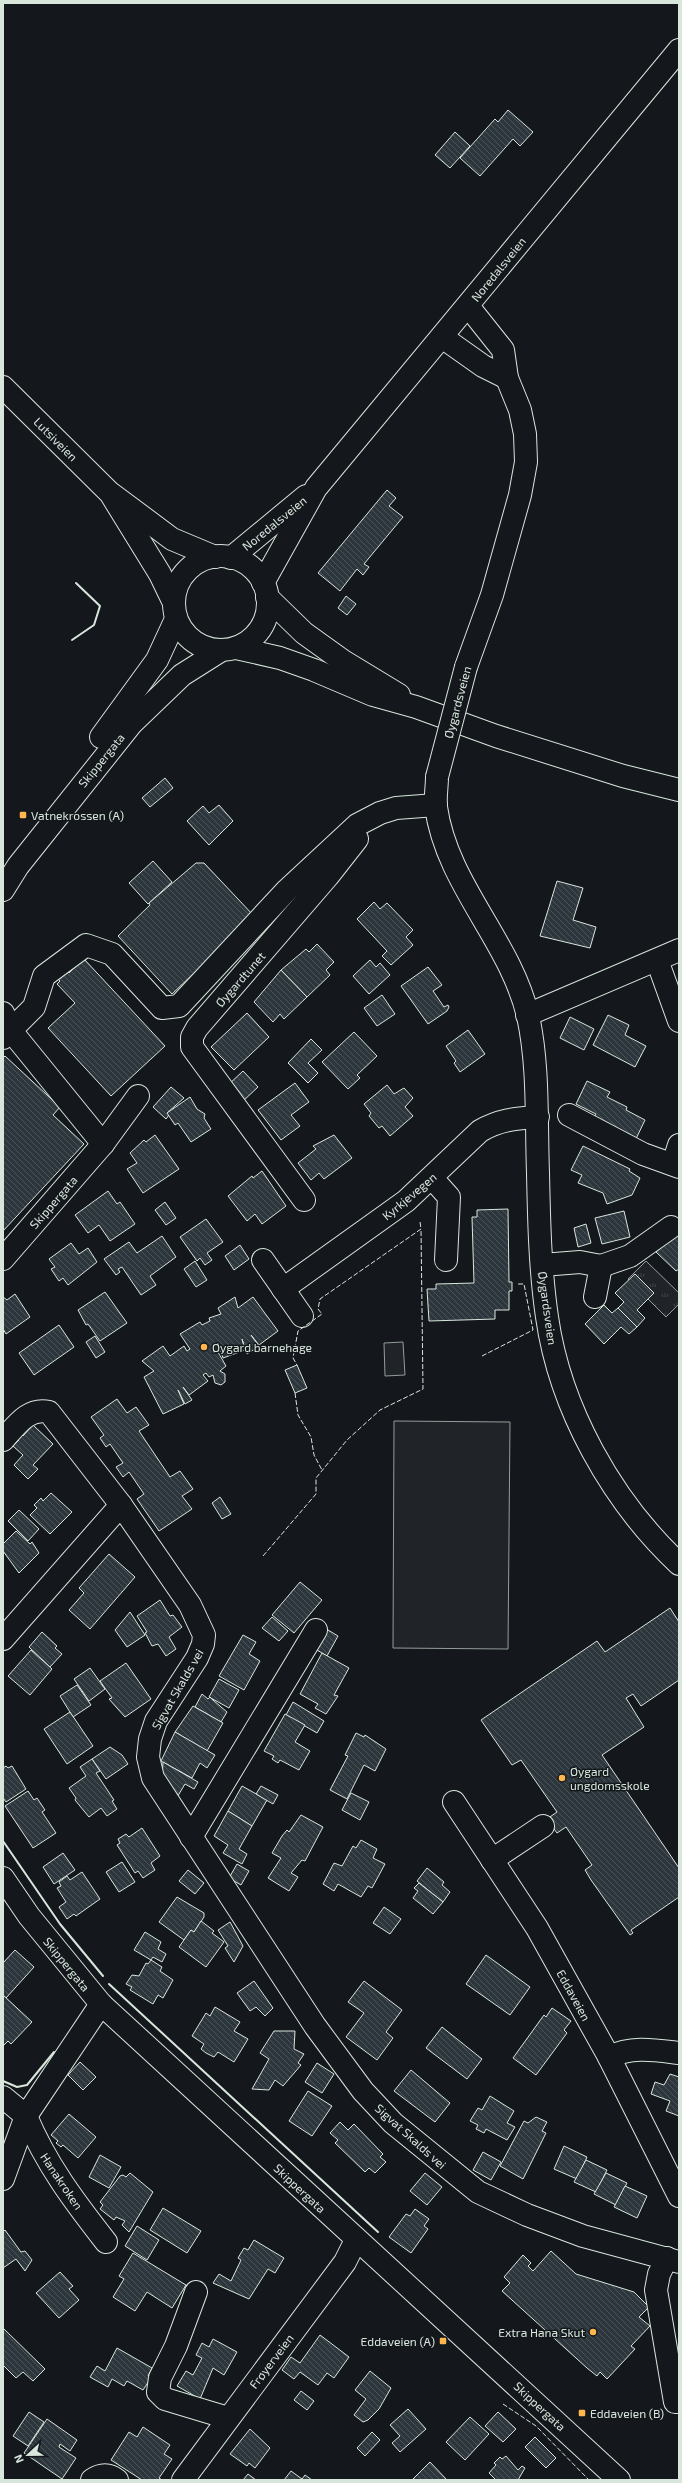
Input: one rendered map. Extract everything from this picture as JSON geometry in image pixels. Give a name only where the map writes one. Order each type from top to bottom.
[{"type":"street","name":"Noredalsveien","points":[[265,590],[316,488],[679,50]]},
{"type":"street","name":"Øygardsveien","points":[[468,306],[503,350],[507,378],[520,410],[525,434],[526,462],[520,495],[492,595],[466,667],[437,777],[436,805],[456,870],[502,950],[516,978],[527,1015],[534,1057],[538,1117],[538,1207],[547,1318],[565,1404],[635,1517],[679,1564]]},
{"type":"street","points":[[442,337],[483,366],[507,378]]},
{"type":"street","name":"Lutsiveien","points":[[3,387],[109,492],[172,539],[223,557]]},
{"type":"street","name":"Noredalsveien","points":[[223,557],[316,488]]},
{"type":"street","name":"Lutsiveien","points":[[109,492],[160,574],[175,611]]},
{"type":"street","points":[[416,707],[316,642],[265,590],[246,564],[223,557],[199,562],[185,573],[177,587],[175,611],[190,639],[204,648],[228,649],[280,658],[314,670],[373,695],[416,707],[496,736],[616,774],[679,790]]},
{"type":"street","points":[[228,649],[251,640],[258,633],[265,618],[265,590]]},
{"type":"street","name":"Skippergata","points":[[3,867],[126,704],[156,660],[175,611]]},
{"type":"street","name":"Skippergata","points":[[3,890],[18,866],[132,723],[182,675],[228,649]]},
{"type":"street","points":[[103,1144],[5,1028],[34,1007],[44,976],[86,945],[112,954],[162,1008],[179,1006],[287,890],[357,824],[365,822],[380,813],[396,808],[436,805]]},
{"type":"street","name":"Øygardtunet","points":[[304,1200],[192,1046],[192,1037],[197,1028],[328,876],[358,838],[365,822]]},
{"type":"street","points":[[527,1015],[679,950]]},
{"type":"street","points":[[657,960],[679,1021]]},
{"type":"street","name":"Skippergata","points":[[3,1259],[103,1144],[138,1096]]},
{"type":"street","points":[[569,1114],[643,1154],[677,1159]]},
{"type":"street","name":"Kyrkjevegen","points":[[283,1289],[377,1223],[432,1178],[462,1147],[487,1127],[507,1120],[538,1117]]},
{"type":"street","points":[[432,1178],[449,1197],[446,1260]]},
{"type":"street","points":[[542,1266],[580,1262],[601,1266],[630,1256],[671,1227]]},
{"type":"street","points":[[263,1260],[302,1316]]},
{"type":"street","points":[[595,1297],[601,1266]]},
{"type":"street","name":"Sigvat Skalds vei","points":[[3,1440],[30,1412],[40,1410],[49,1412],[122,1505],[190,1605],[204,1635],[203,1644],[197,1658],[156,1721],[150,1739],[148,1757],[152,1778],[343,2066],[393,2123],[478,2192],[527,2215],[583,2236],[673,2260]]},
{"type":"street","points":[[3,1639],[122,1505]]},
{"type":"street","points":[[191,1837],[316,1630]]},
{"type":"street","name":"Eddaveien","points":[[454,1802],[537,1928],[609,2057],[679,2196]]},
{"type":"street","points":[[492,1860],[543,1826]]},
{"type":"street","name":"Skippergata","points":[[3,1878],[29,1916],[101,2004],[356,2240],[619,2480]]},
{"type":"street","points":[[3,2179],[26,2116],[101,2004]]},
{"type":"street","points":[[609,2057],[622,2050],[637,2049],[679,2053]]},
{"type":"street","name":"Hanakroken","points":[[3,2097],[26,2116],[38,2145],[60,2183],[106,2242]]},
{"type":"street","name":"Frøyerveien","points":[[193,2476],[228,2418],[344,2262],[356,2240]]},
{"type":"street","points":[[673,2260],[659,2274],[656,2290],[675,2402],[679,2402]]},
{"type":"street","points":[[196,2292],[176,2346],[160,2378],[158,2392],[165,2399],[228,2418]]},
{"type":"street","points":[[92,2480],[98,2476],[110,2475],[117,2480]]},
{"type":"green space","points":[[646,1261],[679,1293],[679,1304],[666,1317],[628,1279]]},
{"type":"green space","points":[[403,1342],[405,1375],[385,1376],[384,1343]]},
{"type":"green space","points":[[394,1421],[510,1422],[508,1649],[393,1648]]},
{"type":"building","points":[[508,110],[533,132],[520,146],[513,139],[480,176],[460,158],[495,119],[498,122]]},
{"type":"building","points":[[455,132],[470,146],[450,168],[435,155]]},
{"type":"building","points":[[387,490],[396,498],[389,506],[403,517],[364,564],[369,567],[363,575],[357,569],[340,591],[318,573]]},
{"type":"building","points":[[346,596],[356,604],[347,615],[338,608]]},
{"type":"building","points":[[165,778],[173,788],[150,807],[142,798]]},
{"type":"building","points":[[219,805],[233,821],[209,845],[187,821],[203,806],[209,813]]},
{"type":"building","points":[[153,861],[172,882],[148,904],[129,883]]},
{"type":"building","points":[[196,863],[204,863],[254,916],[172,994],[118,936],[150,905],[149,903]]},
{"type":"building","points":[[557,881],[583,888],[573,920],[596,927],[590,948],[540,936]]},
{"type":"building","points":[[374,902],[380,909],[387,903],[413,930],[406,937],[413,945],[391,965],[382,956],[387,951],[357,919]]},
{"type":"building","points":[[317,944],[334,962],[326,970],[330,975],[307,997],[281,970],[306,949],[309,952]]},
{"type":"building","points":[[84,959],[165,1046],[111,1096],[48,1028],[75,1003],[57,984],[60,981],[57,978],[66,970],[69,973],[74,968],[71,965]]},
{"type":"building","points":[[370,960],[376,967],[380,963],[390,975],[369,994],[353,976]]},
{"type":"building","points":[[428,967],[442,985],[433,991],[444,1007],[448,1005],[449,1007],[447,1011],[428,1024],[401,986]]},
{"type":"building","points":[[281,970],[307,997],[284,1019],[280,1014],[273,1022],[254,1002]]},
{"type":"building","points":[[382,995],[395,1014],[377,1026],[364,1008]]},
{"type":"building","points":[[247,1013],[269,1037],[234,1070],[211,1047]]},
{"type":"building","points":[[608,1015],[629,1025],[625,1035],[646,1046],[635,1067],[593,1045]]},
{"type":"building","points":[[570,1017],[594,1029],[584,1050],[560,1038]]},
{"type":"building","points":[[468,1030],[485,1054],[460,1072],[454,1063],[456,1061],[446,1046]]},
{"type":"building","points":[[354,1032],[377,1056],[357,1075],[360,1078],[348,1089],[322,1062]]},
{"type":"building","points":[[311,1039],[322,1050],[308,1063],[318,1073],[308,1083],[288,1063]]},
{"type":"building","points":[[5,1056],[60,1107],[53,1115],[84,1144],[3,1231],[3,1058]]},
{"type":"building","points":[[243,1071],[258,1087],[242,1102],[227,1086]]},
{"type":"building","points":[[587,1081],[610,1092],[607,1097],[627,1107],[626,1110],[645,1120],[634,1143],[593,1119],[596,1114],[576,1104]]},
{"type":"building","points":[[295,1083],[309,1102],[291,1115],[300,1126],[281,1140],[258,1110]]},
{"type":"building","points":[[387,1085],[394,1094],[404,1088],[413,1098],[405,1107],[413,1116],[390,1136],[382,1126],[379,1128],[369,1116],[371,1113],[364,1104]]},
{"type":"building","points":[[171,1087],[184,1098],[167,1113],[169,1115],[166,1119],[153,1107]]},
{"type":"building","points":[[190,1097],[197,1109],[205,1114],[204,1118],[211,1129],[191,1142],[178,1123],[175,1125],[167,1113]]},
{"type":"building","points":[[155,1135],[179,1169],[143,1193],[127,1169],[137,1163],[130,1153],[144,1140],[146,1142]]},
{"type":"building","points":[[334,1135],[352,1158],[324,1179],[319,1173],[311,1180],[298,1163],[316,1149],[313,1146]]},
{"type":"building","points":[[583,1146],[630,1169],[629,1171],[640,1178],[632,1195],[607,1204],[603,1193],[578,1183],[582,1175],[571,1170]]},
{"type":"building","points":[[262,1171],[286,1206],[262,1224],[255,1214],[247,1221],[228,1196],[252,1176],[253,1178]]},
{"type":"building","points":[[108,1191],[117,1204],[120,1202],[135,1224],[110,1241],[99,1225],[88,1233],[75,1215]]},
{"type":"building","points":[[165,1202],[176,1218],[166,1225],[155,1210]]},
{"type":"building","points":[[508,1209],[509,1282],[512,1282],[512,1291],[509,1291],[509,1310],[495,1310],[495,1319],[429,1321],[427,1289],[436,1289],[436,1284],[474,1283],[472,1217],[477,1217],[477,1210]]},
{"type":"building","points":[[624,1211],[630,1237],[602,1244],[595,1218]]},
{"type":"building","points":[[206,1219],[223,1242],[207,1253],[212,1260],[205,1265],[200,1258],[197,1261],[180,1237]]},
{"type":"building","points":[[586,1224],[591,1243],[578,1247],[574,1228]]},
{"type":"building","points":[[676,1233],[679,1236],[679,1269],[676,1271],[656,1252]]},
{"type":"building","points":[[162,1236],[176,1257],[150,1276],[156,1285],[141,1295],[122,1267],[118,1269],[120,1272],[116,1275],[104,1259],[129,1242],[137,1253]]},
{"type":"building","points":[[71,1243],[79,1254],[88,1248],[97,1262],[68,1285],[63,1278],[59,1281],[51,1269],[55,1267],[49,1259]]},
{"type":"building","points":[[240,1245],[249,1259],[234,1270],[225,1256]]},
{"type":"building","points":[[195,1261],[207,1280],[196,1287],[184,1269]]},
{"type":"building","points":[[635,1274],[654,1293],[637,1310],[645,1318],[637,1327],[618,1308],[624,1302],[615,1293]]},
{"type":"building","points":[[105,1292],[127,1323],[100,1341],[88,1324],[86,1325],[78,1310]]},
{"type":"building","points":[[15,1294],[30,1317],[6,1334],[3,1329],[3,1297],[7,1300]]},
{"type":"building","points":[[235,1297],[238,1308],[253,1297],[278,1331],[259,1345],[251,1335],[259,1346],[247,1354],[242,1339],[245,1350],[223,1358],[221,1351],[218,1352],[226,1366],[220,1371],[225,1374],[225,1382],[221,1385],[215,1383],[213,1375],[209,1377],[206,1373],[203,1375],[208,1381],[189,1395],[183,1387],[192,1400],[185,1404],[178,1390],[184,1404],[163,1414],[144,1377],[154,1371],[142,1361],[163,1346],[170,1356],[184,1346],[187,1351],[190,1349],[180,1334],[200,1322],[202,1325],[210,1321],[209,1318],[221,1314],[218,1308]]},
{"type":"building","points":[[604,1305],[612,1313],[618,1308],[637,1327],[629,1334],[621,1327],[604,1344],[585,1324]]},
{"type":"building","points":[[59,1325],[74,1347],[34,1375],[19,1353]]},
{"type":"building","points":[[95,1336],[105,1352],[96,1358],[86,1342]]},
{"type":"building","points":[[297,1365],[307,1388],[295,1393],[285,1370]]},
{"type":"building","points":[[117,1399],[127,1413],[136,1407],[149,1425],[139,1431],[170,1477],[180,1471],[193,1489],[182,1496],[192,1509],[159,1531],[137,1499],[144,1494],[129,1472],[123,1477],[116,1467],[123,1463],[110,1444],[106,1447],[100,1438],[104,1435],[91,1417]]},
{"type":"building","points":[[33,1425],[53,1444],[33,1465],[38,1469],[28,1479],[14,1465],[23,1455],[13,1446],[19,1440],[16,1437],[20,1433],[23,1436]]},
{"type":"building","points":[[51,1493],[72,1512],[50,1534],[30,1515],[37,1508],[34,1505],[41,1498],[43,1501]]},
{"type":"building","points":[[220,1497],[231,1514],[222,1519],[212,1503]]},
{"type":"building","points":[[19,1510],[39,1529],[28,1541],[8,1521]]},
{"type":"building","points":[[16,1531],[30,1544],[32,1542],[39,1553],[19,1573],[3,1551],[3,1544]]},
{"type":"building","points":[[109,1554],[135,1577],[90,1629],[69,1610],[84,1593],[79,1588]]},
{"type":"building","points":[[300,1582],[322,1600],[294,1633],[272,1615]]},
{"type":"building","points":[[160,1600],[170,1616],[173,1615],[182,1627],[169,1637],[176,1649],[166,1656],[158,1644],[152,1646],[145,1633],[147,1632],[137,1616]]},
{"type":"building","name":"Øygard ungdomsskole","points":[[670,1608],[679,1622],[679,1680],[641,1706],[633,1694],[626,1698],[644,1727],[602,1755],[679,1868],[679,1897],[631,1930],[633,1933],[630,1935],[585,1870],[592,1865],[566,1827],[557,1833],[547,1819],[557,1812],[521,1760],[512,1765],[481,1720],[597,1641],[605,1652]]},
{"type":"building","points":[[130,1612],[145,1635],[127,1647],[115,1630]]},
{"type":"building","points":[[272,1617],[288,1631],[279,1641],[262,1628]]},
{"type":"building","points":[[323,1627],[338,1636],[327,1656],[312,1647]]},
{"type":"building","points":[[42,1632],[57,1646],[55,1648],[62,1654],[50,1667],[29,1647]]},
{"type":"building","points":[[243,1635],[256,1642],[249,1654],[260,1661],[244,1690],[219,1676]]},
{"type":"building","points":[[31,1650],[52,1669],[30,1695],[8,1676]]},
{"type":"building","points":[[322,1653],[349,1668],[334,1695],[338,1696],[326,1714],[315,1708],[318,1704],[300,1694]]},
{"type":"building","points":[[126,1663],[151,1699],[125,1717],[109,1699],[112,1698],[100,1681]]},
{"type":"building","points":[[90,1668],[105,1689],[89,1701],[74,1679]]},
{"type":"building","points":[[219,1679],[239,1690],[229,1708],[209,1697]]},
{"type":"building","points":[[77,1685],[91,1705],[73,1717],[60,1696]]},
{"type":"building","points":[[202,1694],[208,1699],[210,1697],[227,1712],[221,1722],[195,1707]]},
{"type":"building","points":[[293,1702],[324,1721],[317,1733],[286,1715]]},
{"type":"building","points":[[193,1706],[223,1723],[207,1751],[175,1732]]},
{"type":"building","points":[[70,1712],[93,1746],[67,1764],[44,1729]]},
{"type":"building","points":[[285,1714],[305,1725],[295,1742],[310,1751],[299,1770],[280,1760],[278,1763],[272,1759],[274,1756],[264,1751]]},
{"type":"building","points":[[175,1732],[215,1755],[207,1768],[200,1763],[192,1778],[161,1761]]},
{"type":"building","points":[[356,1733],[364,1737],[365,1735],[386,1749],[375,1771],[364,1765],[347,1799],[330,1790],[348,1756],[345,1755]]},
{"type":"building","points":[[110,1747],[122,1755],[128,1764],[106,1779],[92,1759]]},
{"type":"building","points":[[92,1759],[100,1771],[96,1773],[114,1800],[112,1801],[117,1809],[107,1816],[101,1808],[89,1817],[75,1800],[76,1798],[69,1788],[86,1776],[80,1767]]},
{"type":"building","points":[[163,1762],[198,1782],[194,1789],[185,1784],[176,1799],[162,1779]]},
{"type":"building","points":[[6,1766],[8,1768],[12,1766],[26,1789],[6,1802],[3,1798],[3,1768]]},
{"type":"building","points":[[242,1786],[267,1800],[252,1826],[228,1811]]},
{"type":"building","points":[[261,1786],[278,1795],[273,1804],[256,1794]]},
{"type":"building","points":[[28,1791],[34,1800],[37,1798],[45,1810],[42,1812],[56,1833],[33,1848],[5,1806]]},
{"type":"building","points":[[351,1793],[369,1802],[360,1820],[342,1810]]},
{"type":"building","points":[[228,1811],[252,1826],[239,1849],[247,1854],[242,1864],[223,1853],[228,1845],[214,1836]]},
{"type":"building","points":[[301,1815],[323,1827],[305,1861],[302,1860],[291,1873],[298,1877],[289,1891],[268,1878],[281,1858],[272,1853],[282,1836],[287,1830],[289,1832]]},
{"type":"building","points":[[142,1828],[160,1856],[151,1863],[155,1870],[143,1878],[138,1871],[135,1873],[117,1845],[120,1843],[118,1839],[126,1834],[129,1837]]},
{"type":"building","points":[[361,1840],[377,1849],[373,1858],[385,1864],[372,1888],[368,1886],[361,1897],[338,1884],[334,1891],[323,1884],[334,1863],[342,1866],[353,1846],[356,1848]]},
{"type":"building","points":[[63,1853],[75,1870],[54,1884],[43,1867]]},
{"type":"building","points":[[122,1862],[135,1882],[119,1892],[106,1872]]},
{"type":"building","points":[[237,1864],[249,1871],[241,1885],[229,1878]]},
{"type":"building","points":[[427,1868],[444,1882],[442,1885],[450,1892],[443,1902],[417,1881]]},
{"type":"building","points":[[188,1870],[204,1883],[195,1894],[179,1881]]},
{"type":"building","points":[[82,1872],[100,1899],[76,1916],[74,1914],[67,1919],[59,1907],[66,1902],[57,1888],[61,1886],[59,1882],[67,1876],[70,1880]]},
{"type":"building","points":[[419,1883],[443,1902],[433,1914],[413,1898],[418,1891],[414,1888]]},
{"type":"building","points":[[177,1897],[204,1913],[204,1917],[194,1932],[191,1930],[184,1940],[159,1922]]},
{"type":"building","points":[[384,1907],[401,1919],[390,1934],[373,1923]]},
{"type":"building","points":[[201,1921],[214,1931],[212,1933],[224,1942],[206,1967],[179,1947],[191,1930],[194,1932]]},
{"type":"building","points":[[230,1922],[243,1946],[234,1962],[225,1948],[228,1946],[218,1930]]},
{"type":"building","points":[[145,1932],[161,1942],[158,1949],[166,1954],[162,1962],[153,1957],[151,1960],[134,1950]]},
{"type":"building","points":[[15,1950],[34,1967],[6,1998],[3,1995],[3,1963]]},
{"type":"building","points":[[486,1955],[530,1987],[510,2015],[466,1984]]},
{"type":"building","points":[[151,1960],[162,1967],[160,1971],[173,1980],[163,1998],[158,1995],[153,2004],[130,1990],[132,1987],[126,1984],[132,1975],[139,1976],[146,1963],[148,1964]]},
{"type":"building","points":[[254,1981],[273,2008],[265,2016],[256,2007],[250,2011],[237,1993]]},
{"type":"building","points":[[364,1981],[402,2010],[386,2032],[393,2038],[377,2060],[346,2037],[364,2013],[348,2002]]},
{"type":"building","points":[[3,1995],[32,2022],[11,2044],[8,2041],[3,2046]]},
{"type":"building","points":[[215,2007],[240,2022],[234,2031],[248,2039],[234,2062],[218,2052],[214,2057],[206,2053],[201,2049],[204,2044],[192,2036],[206,2013],[210,2016]]},
{"type":"building","points":[[552,2008],[571,2021],[564,2030],[567,2033],[536,2075],[513,2058],[544,2015],[546,2017]]},
{"type":"building","points":[[442,2027],[482,2059],[467,2079],[426,2048]]},
{"type":"building","points":[[274,2031],[295,2031],[294,2049],[304,2054],[298,2063],[301,2065],[283,2086],[275,2080],[269,2090],[252,2089],[269,2059],[260,2053]]},
{"type":"building","points":[[80,2062],[96,2077],[83,2090],[68,2075]]},
{"type":"building","points":[[317,2063],[334,2074],[322,2093],[305,2082]]},
{"type":"building","points":[[411,2070],[450,2103],[435,2122],[394,2091]]},
{"type":"building","points":[[670,2074],[679,2077],[679,2116],[666,2111],[670,2101],[651,2094],[655,2082],[664,2085]]},
{"type":"building","points":[[308,2091],[332,2106],[312,2136],[289,2121]]},
{"type":"building","points":[[490,2096],[514,2111],[507,2123],[515,2127],[507,2140],[486,2129],[484,2133],[476,2129],[478,2125],[470,2121],[478,2108],[482,2110]]},
{"type":"building","points":[[69,2114],[96,2137],[78,2158],[63,2145],[61,2147],[56,2143],[58,2141],[51,2135]]},
{"type":"building","points":[[536,2117],[547,2122],[542,2131],[546,2133],[523,2179],[500,2166],[524,2121],[528,2123]]},
{"type":"building","points":[[340,2122],[348,2130],[354,2124],[383,2154],[380,2157],[386,2162],[375,2173],[369,2168],[365,2172],[335,2143],[338,2140],[330,2133]]},
{"type":"building","points":[[564,2146],[587,2157],[577,2179],[554,2169]]},
{"type":"building","points":[[483,2152],[501,2162],[491,2180],[473,2170]]},
{"type":"building","points":[[100,2155],[121,2167],[109,2188],[89,2177]]},
{"type":"building","points":[[586,2160],[607,2170],[596,2192],[574,2182]]},
{"type":"building","points":[[130,2173],[153,2192],[129,2232],[122,2225],[125,2221],[116,2217],[114,2220],[100,2209],[103,2205],[100,2202],[120,2176],[123,2175],[126,2177]]},
{"type":"building","points":[[425,2173],[442,2187],[427,2205],[410,2191]]},
{"type":"building","points":[[606,2173],[627,2183],[616,2205],[594,2194]]},
{"type":"building","points":[[625,2186],[647,2196],[637,2218],[614,2207]]},
{"type":"building","points":[[163,2208],[201,2231],[187,2253],[150,2230]]},
{"type":"building","points":[[415,2209],[429,2219],[424,2226],[428,2229],[411,2253],[389,2237],[406,2214],[410,2216]]},
{"type":"building","points":[[137,2226],[159,2240],[147,2260],[125,2246]]},
{"type":"building","points":[[5,2230],[21,2252],[25,2251],[32,2260],[25,2271],[16,2259],[3,2268],[3,2232]]},
{"type":"building","points":[[254,2240],[284,2258],[275,2273],[268,2269],[249,2299],[213,2283],[219,2274],[231,2281],[241,2260],[238,2258],[244,2248],[248,2250]]},
{"type":"building","points":[[551,2251],[576,2274],[634,2292],[649,2307],[639,2317],[650,2326],[631,2346],[635,2349],[607,2379],[600,2372],[597,2376],[587,2368],[502,2291],[510,2283],[504,2277],[523,2255],[531,2263],[528,2266],[533,2271]]},
{"type":"building","points":[[133,2253],[186,2285],[172,2308],[147,2292],[135,2311],[113,2297],[124,2279],[119,2276]]},
{"type":"building","points":[[60,2272],[73,2286],[69,2289],[79,2300],[59,2318],[36,2293]]},
{"type":"building","points":[[3,2328],[45,2369],[33,2381],[23,2372],[16,2378],[3,2365]]},
{"type":"building","points":[[320,2335],[349,2357],[334,2378],[327,2373],[318,2385],[300,2372],[294,2379],[282,2370],[291,2357],[300,2363]]},
{"type":"building","points":[[213,2339],[237,2352],[224,2375],[213,2368],[200,2399],[177,2386],[186,2371],[193,2375],[202,2358],[196,2355],[202,2343],[209,2347]]},
{"type":"building","points":[[117,2348],[152,2368],[148,2376],[151,2378],[143,2390],[127,2381],[124,2386],[112,2379],[108,2387],[90,2377],[97,2366],[105,2371]]},
{"type":"building","points":[[370,2371],[391,2388],[379,2409],[368,2420],[363,2422],[354,2415],[366,2399],[355,2390]]},
{"type":"building","points":[[301,2391],[314,2401],[307,2410],[294,2400]]},
{"type":"building","points":[[408,2409],[426,2429],[400,2452],[392,2443],[400,2436],[390,2425]]},
{"type":"building","points":[[29,2412],[44,2422],[28,2446],[13,2436]]},
{"type":"building","points":[[498,2412],[516,2429],[503,2442],[485,2426]]},
{"type":"building","points":[[470,2417],[489,2434],[465,2460],[446,2442]]},
{"type":"building","points":[[47,2419],[77,2440],[70,2451],[60,2444],[59,2447],[76,2458],[62,2479],[24,2453]]},
{"type":"building","points":[[143,2427],[170,2445],[164,2454],[172,2459],[159,2478],[162,2480],[142,2480],[111,2460],[129,2432],[137,2437]]},
{"type":"building","points":[[250,2429],[270,2448],[255,2468],[249,2463],[247,2466],[230,2454]]},
{"type":"building","points":[[372,2432],[380,2440],[365,2456],[357,2448]]},
{"type":"building","points":[[535,2437],[556,2458],[546,2468],[525,2447]]},
{"type":"building","points":[[506,2456],[518,2470],[522,2466],[525,2468],[518,2480],[496,2480],[489,2473],[496,2465],[494,2463],[500,2457],[502,2459]]},
{"type":"building","points":[[430,2462],[447,2480],[412,2480]]},
{"type":"building","points":[[291,2471],[302,2479],[305,2475],[312,2480],[284,2480]]},
{"type":"building","points":[[248,2474],[256,2480],[243,2480]]},
{"type":"fence","points":[[420,1222],[421,1229]]},
{"type":"fence","points":[[263,1556],[316,1494],[316,1478],[347,1440],[380,1410],[423,1389],[421,1229],[320,1299],[318,1309],[322,1314],[298,1331],[293,1358],[297,1365]]},
{"type":"fence","points":[[482,1356],[533,1330],[524,1284],[517,1284]]},
{"type":"fence","points":[[295,1393],[298,1415],[311,1437],[314,1455],[322,1470]]},
{"type":"fence","points":[[503,2404],[536,2426],[589,2480]]},
{"type":"wall","points":[[72,640],[94,625],[100,606],[76,583]]},
{"type":"wall","points":[[3,1841],[60,1924],[103,1976]]},
{"type":"wall","points":[[109,1984],[378,2232]]},
{"type":"wall","points":[[3,2081],[17,2087],[27,2085],[54,2052]]},
{"type":"place","name":"Vatnekrossen (A)","points":[[23,815]]},
{"type":"place","name":"Øygard barnehage","points":[[204,1347]]},
{"type":"place","name":"Øygard ungdomsskole","points":[[562,1778]]},
{"type":"place","name":"Extra Hana Skut","points":[[593,2332]]},
{"type":"place","name":"Eddaveien (A)","points":[[443,2341]]},
{"type":"place","name":"Eddaveien (B)","points":[[582,2413]]}]
